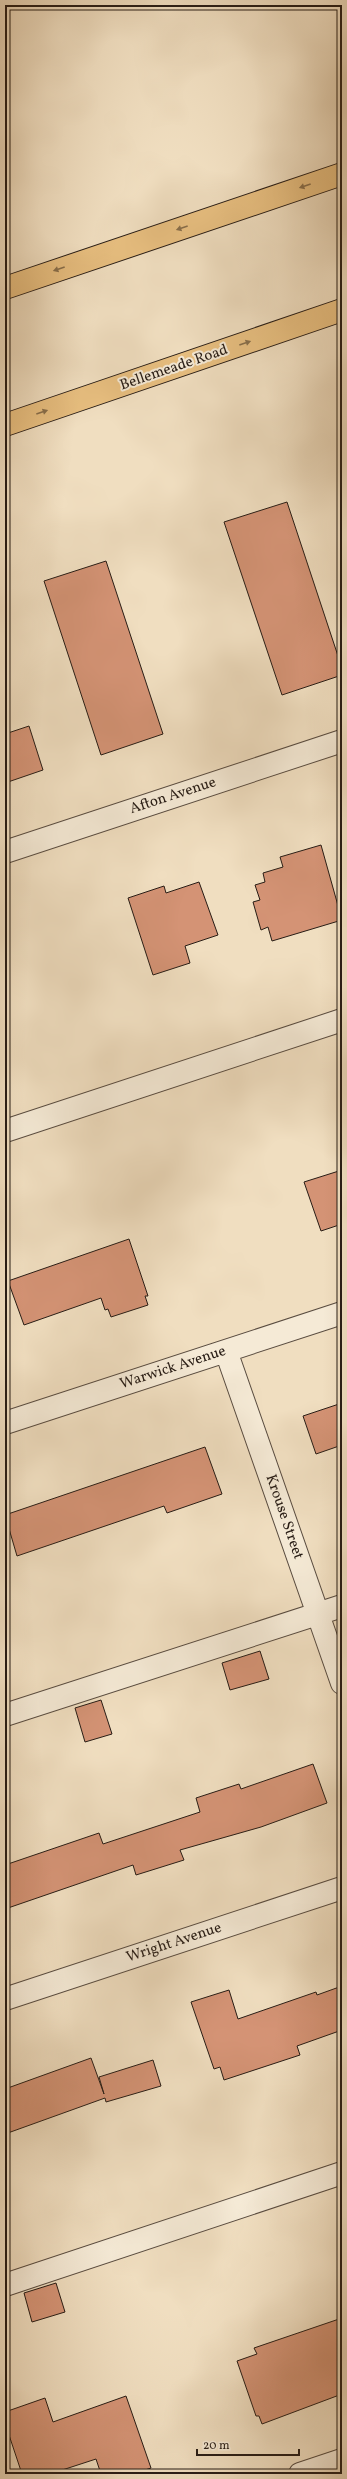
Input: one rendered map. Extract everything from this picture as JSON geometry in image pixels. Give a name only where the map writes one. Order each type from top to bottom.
[{"type":"main road","points":[[5,288],[342,174]]},
{"type":"main road","name":"Bellemeade Road","points":[[5,425],[342,310]]},
{"type":"street","name":"Afton Avenue","points":[[5,852],[342,741]]},
{"type":"street","points":[[5,1131],[342,1020]]},
{"type":"street","name":"Warwick Avenue","points":[[5,1423],[342,1313]]},
{"type":"street","name":"Krouse Street","points":[[226,1351],[342,1683]]},
{"type":"street","points":[[5,1715],[342,1606]]},
{"type":"street","name":"Wright Avenue","points":[[5,1999],[342,1888]]},
{"type":"street","points":[[5,2285],[342,2173]]},
{"type":"street","points":[[300,2474],[342,2460]]},
{"type":"building","points":[[287,502],[342,668],[342,675],[282,695],[224,522]]},
{"type":"building","points":[[106,561],[163,734],[101,755],[44,581]]},
{"type":"building","points":[[29,726],[43,770],[5,783],[5,734]]},
{"type":"building","points":[[321,845],[342,920],[272,941],[268,927],[261,930],[253,902],[260,900],[255,885],[265,882],[263,873],[283,867],[280,857]]},
{"type":"building","points":[[199,882],[218,935],[185,946],[190,963],[153,975],[128,898],[164,886],[166,893]]},
{"type":"building","points":[[342,1170],[342,1224],[321,1231],[304,1182]]},
{"type":"building","points":[[129,1239],[148,1296],[145,1296],[148,1305],[111,1317],[108,1309],[105,1310],[101,1298],[24,1325],[8,1281]]},
{"type":"building","points":[[342,1403],[342,1445],[316,1454],[303,1416]]},
{"type":"building","points":[[205,1447],[222,1494],[167,1513],[164,1506],[17,1556],[5,1515]]},
{"type":"building","points":[[260,1651],[269,1679],[230,1690],[222,1663]]},
{"type":"building","points":[[101,1700],[112,1734],[85,1742],[75,1708]]},
{"type":"building","points":[[313,1764],[327,1803],[261,1827],[180,1850],[184,1860],[136,1875],[133,1865],[5,1909],[5,1865],[99,1833],[103,1844],[200,1812],[196,1798],[239,1784],[241,1789]]},
{"type":"building","points":[[342,1986],[342,2030],[297,2046],[300,2055],[224,2080],[220,2067],[214,2069],[191,2002],[229,1990],[238,2019],[316,1992],[317,1995]]},
{"type":"building","points":[[91,2058],[104,2094],[99,2077],[153,2060],[161,2086],[106,2102],[105,2098],[5,2134],[5,2089]]},
{"type":"building","points":[[56,2283],[65,2312],[32,2322],[24,2293]]},
{"type":"building","points":[[342,2318],[342,2394],[262,2424],[259,2416],[256,2416],[237,2361],[257,2354],[254,2348]]},
{"type":"building","points":[[126,2396],[151,2468],[133,2474],[101,2474],[96,2459],[50,2474],[22,2474],[5,2423],[5,2412],[45,2398],[53,2422]]}]
